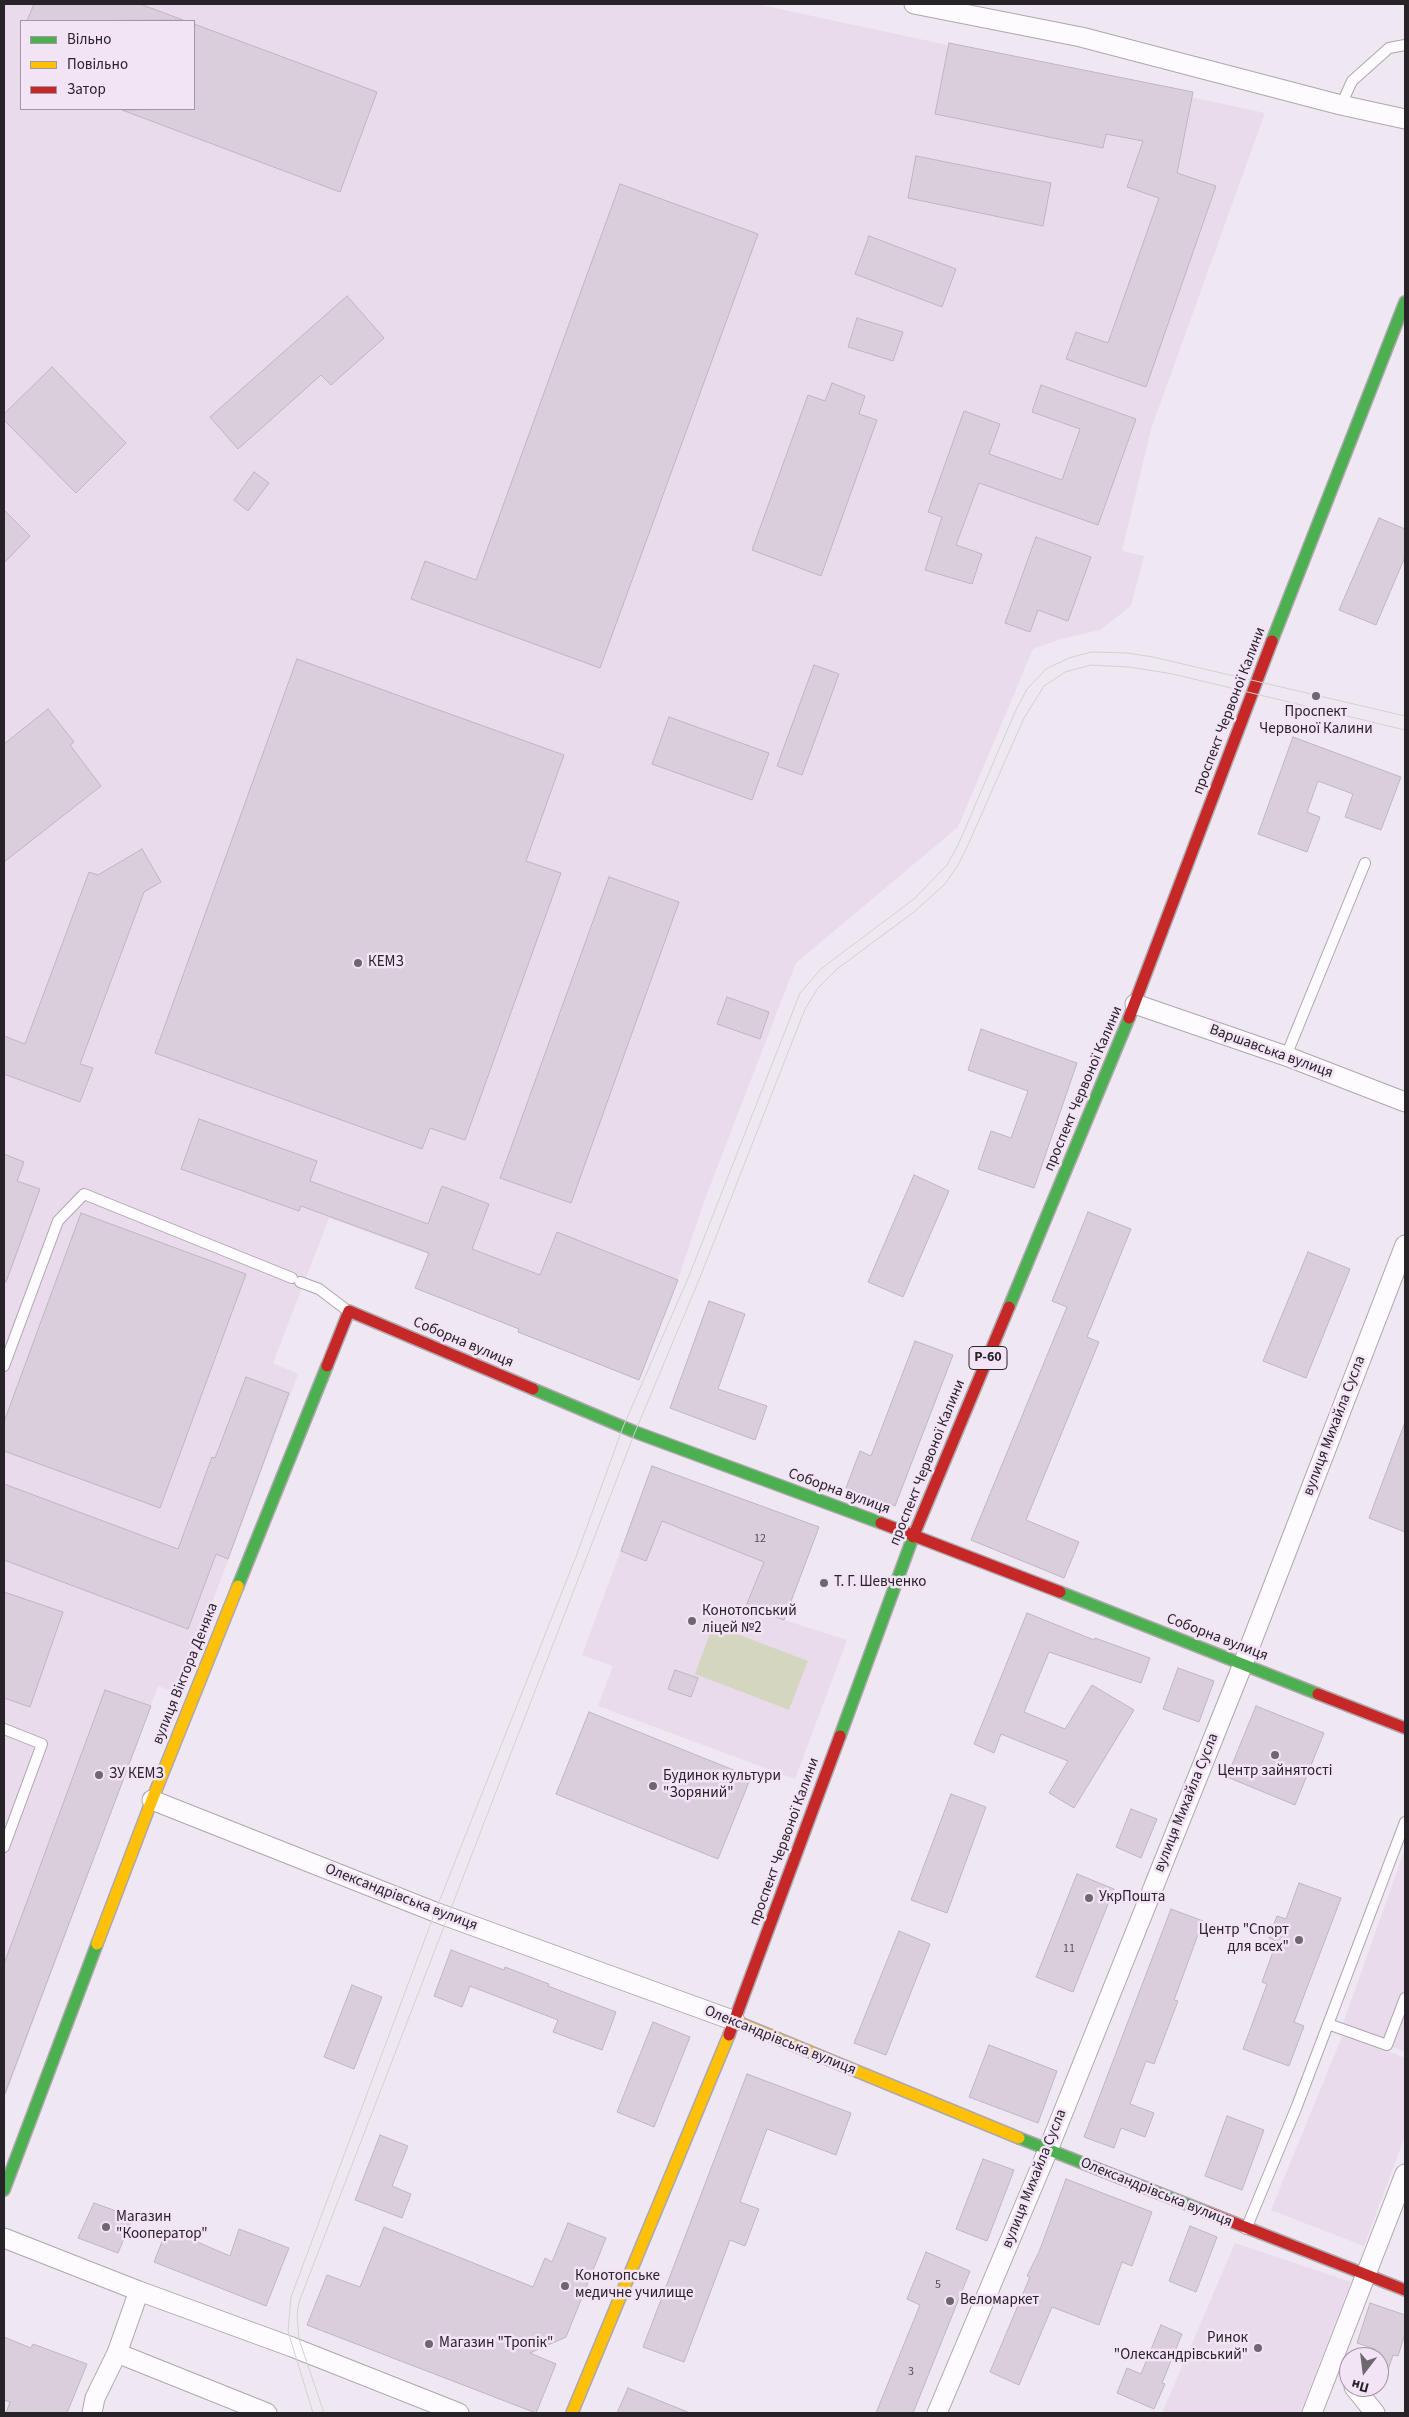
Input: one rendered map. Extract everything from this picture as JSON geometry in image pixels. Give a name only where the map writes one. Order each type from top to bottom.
[{"type":"main road","name":"проспект Червоної Калини","points":[[572,2413],[735,2021],[914,1535],[1135,1004],[1252,692],[1405,302]]},
{"type":"main road","name":"Соборна вулиця","points":[[349,1311],[629,1429],[914,1535],[1405,1728]]},
{"type":"main road","name":"вулиця Віктора Деняка","points":[[4,2190],[152,1800],[349,1311]]},
{"type":"main road","name":"Олександрівська вулиця","points":[[735,2021],[1048,2150],[1405,2290]]},
{"type":"street","points":[[914,4],[1081,38],[1341,105],[1405,119]]},
{"type":"street","name":"Варшавська вулиця","points":[[1135,1004],[1286,1056],[1405,1102]]},
{"type":"street","name":"вулиця Михайла Сусла","points":[[937,2413],[1048,2150],[1243,1664],[1405,1245]]},
{"type":"street","name":"Олександрівська вулиця","points":[[152,1800],[435,1912],[735,2021]]},
{"type":"street","points":[[1312,2413],[1405,2174]]},
{"type":"street","points":[[4,2238],[139,2291],[292,2347],[459,2413]]},
{"type":"street","points":[[92,2413],[95,2398],[117,2353],[139,2291]]},
{"type":"street","points":[[117,2353],[268,2413]]},
{"type":"street","points":[[1332,2359],[1339,2368]]},
{"type":"street","points":[[1362,2397],[1375,2413]]},
{"type":"lane","points":[[1341,105],[1352,81],[1388,48],[1405,45]]},
{"type":"lane","points":[[1286,1056],[1365,863]]},
{"type":"lane","points":[[4,1366],[6,1353],[58,1221],[84,1194],[319,1289],[349,1311]]},
{"type":"lane","points":[[4,1729],[42,1744],[4,1847]]},
{"type":"lane","points":[[1246,2229],[1328,2024],[1405,1822]]},
{"type":"lane","points":[[1328,2024],[1387,2044],[1405,1998]]},
{"type":"shaded area","points":[[4,4],[756,4],[1265,113],[1151,429],[1122,551],[1144,556],[1131,606],[1100,630],[1061,639],[1033,649],[958,827],[796,963],[705,1199],[678,1279],[639,1380],[518,1332],[525,1314],[510,1308],[504,1323],[415,1288],[428,1254],[329,1218],[273,1363],[298,1374],[178,1693],[158,1686],[4,2100]]},
{"type":"shaded area","name":"Конотопський ліцей №2","points":[[652,1466],[819,1527],[784,1620],[847,1640],[795,1779],[598,1706],[613,1666],[582,1655]]},
{"type":"shaded area","points":[[1405,1849],[1405,2052],[1342,2026]]},
{"type":"shaded area","points":[[1343,2034],[1405,2058],[1405,2136],[1364,2246],[1271,2210]]},
{"type":"shaded area","name":"Ринок \"Олександрівський\"","points":[[1235,2243],[1351,2282],[1300,2413],[1162,2413]]},
{"type":"green space","points":[[713,1625],[808,1661],[789,1710],[695,1674]]},
{"type":"building","points":[[34,4],[140,4],[183,20],[27,20]]},
{"type":"building","points":[[195,24],[377,92],[340,192],[122,110],[195,110]]},
{"type":"building","points":[[949,43],[1193,92],[1177,173],[1216,186],[1146,387],[1066,359],[1076,332],[1108,343],[1159,198],[1127,187],[1143,141],[1106,134],[1103,148],[935,114]]},
{"type":"building","points":[[916,156],[1051,183],[1043,226],[908,198]]},
{"type":"building","points":[[620,184],[758,234],[600,668],[411,599],[425,561],[476,580]]},
{"type":"building","points":[[869,236],[956,269],[942,307],[855,274]]},
{"type":"building","points":[[347,296],[384,338],[331,385],[321,375],[238,449],[210,417]]},
{"type":"building","points":[[857,318],[903,332],[893,361],[848,347]]},
{"type":"building","points":[[52,367],[126,443],[76,493],[4,420],[4,414]]},
{"type":"building","points":[[832,383],[865,396],[859,414],[877,420],[821,576],[752,550],[808,395],[825,401]]},
{"type":"building","points":[[1041,385],[1136,419],[1098,525],[979,483],[956,545],[982,554],[972,584],[925,570],[942,517],[928,512],[964,411],[1000,424],[989,454],[1062,480],[1080,429],[1032,412]]},
{"type":"building","points":[[254,472],[269,483],[248,511],[234,500]]},
{"type":"building","points":[[4,510],[30,536],[4,563]]},
{"type":"building","points":[[1379,518],[1405,529],[1405,557],[1376,625],[1339,610]]},
{"type":"building","points":[[1036,537],[1091,557],[1068,621],[1038,610],[1030,632],[1005,623]]},
{"type":"building","name":"КЕМЗ","points":[[297,659],[564,755],[526,861],[561,873],[465,1140],[430,1128],[422,1149],[155,1053]]},
{"type":"building","points":[[814,665],[839,674],[802,775],[777,766]]},
{"type":"building","points":[[48,709],[74,742],[70,745],[101,786],[4,862],[4,744]]},
{"type":"building","points":[[669,717],[769,753],[752,800],[652,764]]},
{"type":"building","points":[[1293,737],[1401,777],[1381,830],[1345,817],[1353,794],[1318,781],[1307,812],[1320,817],[1307,852],[1258,834]]},
{"type":"building","points":[[142,849],[161,882],[144,892],[80,1064],[93,1068],[80,1102],[4,1074],[4,1036],[25,1044],[89,872],[98,875]]},
{"type":"building","points":[[609,877],[679,902],[571,1203],[500,1178]]},
{"type":"building","points":[[727,997],[769,1012],[760,1039],[717,1024]]},
{"type":"building","points":[[981,1029],[1077,1063],[1034,1188],[978,1169],[991,1131],[1011,1138],[1028,1091],[968,1070]]},
{"type":"building","points":[[199,1119],[317,1161],[310,1181],[428,1224],[442,1186],[489,1204],[472,1249],[540,1275],[557,1232],[678,1280],[639,1380],[518,1332],[519,1329],[415,1288],[429,1253],[301,1206],[299,1211],[181,1169]]},
{"type":"building","points":[[4,1154],[24,1162],[17,1181],[40,1189],[6,1282],[4,1282]]},
{"type":"building","points":[[914,1175],[949,1191],[903,1297],[868,1282]]},
{"type":"building","points":[[1088,1212],[1131,1229],[1087,1337],[1099,1342],[1026,1520],[1079,1542],[1064,1578],[971,1540],[1067,1307],[1052,1301]]},
{"type":"building","points":[[81,1213],[246,1274],[160,1508],[4,1451],[4,1422]]},
{"type":"building","points":[[1308,1252],[1350,1269],[1306,1378],[1263,1361]]},
{"type":"building","points":[[709,1301],[745,1314],[718,1389],[767,1406],[755,1440],[670,1408]]},
{"type":"building","points":[[915,1341],[953,1355],[895,1506],[846,1488],[860,1451],[871,1456]]},
{"type":"building","points":[[246,1377],[289,1393],[228,1559],[216,1554],[188,1629],[4,1560],[4,1484],[178,1549],[212,1457],[215,1458]]},
{"type":"building","points":[[1405,1425],[1405,1532],[1369,1518]]},
{"type":"building","points":[[652,1466],[819,1527],[784,1620],[746,1606],[764,1562],[662,1521],[646,1561],[621,1551]]},
{"type":"building","points":[[4,1592],[63,1612],[30,1707],[4,1698]]},
{"type":"building","points":[[1027,1613],[1094,1640],[1095,1638],[1150,1658],[1141,1683],[1049,1652],[1024,1712],[1065,1729],[1092,1685],[1134,1710],[1074,1808],[1049,1793],[1068,1761],[1001,1734],[994,1753],[974,1744]]},
{"type":"building","points":[[1178,1668],[1214,1681],[1199,1722],[1163,1709]]},
{"type":"building","points":[[675,1670],[698,1678],[691,1697],[668,1689]]},
{"type":"building","points":[[105,1690],[151,1706],[4,2096],[4,1964]]},
{"type":"building","name":"Центр зайнятості","points":[[1256,1706],[1324,1733],[1295,1805],[1227,1777]]},
{"type":"building","name":"Будинок культури \"Зоряний\"","points":[[589,1712],[751,1777],[718,1859],[556,1794]]},
{"type":"building","points":[[951,1794],[986,1807],[947,1913],[911,1900]]},
{"type":"building","points":[[1131,1809],[1157,1819],[1141,1858],[1116,1847]]},
{"type":"building","points":[[1077,1874],[1114,1889],[1073,1992],[1036,1977]]},
{"type":"building","name":"Центр \"Спорт для всех\"","points":[[1299,1883],[1341,1898],[1294,2022],[1304,2026],[1289,2066],[1243,2049],[1267,1984],[1262,1982],[1277,1941],[1269,1938],[1277,1916],[1286,1919]]},
{"type":"building","points":[[1171,1909],[1203,1921],[1174,2000],[1178,2001],[1154,2064],[1146,2061],[1130,2104],[1154,2113],[1145,2137],[1121,2128],[1114,2148],[1084,2137]]},
{"type":"building","points":[[899,1931],[930,1944],[886,2055],[854,2043]]},
{"type":"building","points":[[451,1950],[504,1970],[505,1967],[616,2012],[602,2050],[553,2032],[558,2020],[470,1986],[462,2007],[434,1996]]},
{"type":"building","points":[[352,1985],[382,1997],[354,2069],[324,2057]]},
{"type":"building","points":[[653,2022],[690,2037],[654,2127],[617,2112]]},
{"type":"building","points":[[989,2045],[1057,2071],[1038,2123],[969,2097]]},
{"type":"building","points":[[747,2074],[851,2113],[836,2155],[767,2129],[740,2202],[759,2209],[745,2246],[730,2240],[684,2362],[643,2347]]},
{"type":"building","points":[[1227,2116],[1264,2130],[1242,2190],[1205,2176]]},
{"type":"building","points":[[380,2135],[408,2146],[392,2186],[411,2194],[402,2218],[355,2200]]},
{"type":"building","points":[[983,2159],[1014,2170],[987,2241],[956,2229]]},
{"type":"building","points":[[1066,2179],[1152,2212],[1132,2266],[1122,2262],[1099,2325],[1052,2307],[1019,2385],[990,2372],[1030,2277],[1027,2276],[1039,2252]]},
{"type":"building","name":"Магазин \"Кооператор\"","points":[[94,2203],[133,2217],[118,2253],[78,2238]]},
{"type":"building","points":[[568,2223],[606,2238],[566,2337],[530,2353],[556,2364],[536,2413],[307,2325],[327,2275],[360,2287],[384,2227],[533,2287],[545,2258],[552,2262]]},
{"type":"building","points":[[1190,2226],[1217,2237],[1196,2292],[1169,2281]]},
{"type":"building","points":[[167,2229],[230,2256],[239,2229],[289,2248],[266,2306],[154,2262]]},
{"type":"building","points":[[926,2252],[970,2271],[913,2413],[876,2413],[920,2305],[907,2299]]},
{"type":"building","points":[[1370,2303],[1405,2315],[1405,2334],[1398,2356],[1393,2355],[1389,2367],[1389,2347],[1369,2347],[1357,2343]]},
{"type":"building","points":[[1161,2325],[1182,2334],[1162,2383],[1165,2384],[1154,2409],[1117,2393],[1127,2368],[1141,2374]]},
{"type":"building","points":[[4,2337],[31,2348],[33,2344],[87,2364],[67,2413],[6,2413],[10,2402],[4,2400]]},
{"type":"building","points":[[628,2388],[690,2413],[617,2413]]},
{"type":"tram line","points":[[313,2413],[288,2331],[291,2297],[435,1912],[577,1554],[623,1427],[689,1276],[800,993],[822,968],[914,899],[947,865],[959,843],[1015,712],[1027,689],[1046,669],[1069,658],[1091,652],[1127,653],[1153,657],[1405,716]]},
{"type":"tram line","points":[[324,2413],[299,2339],[297,2315],[299,2302],[635,1432],[699,1280],[805,1009],[818,988],[837,969],[914,912],[945,884],[958,865],[968,845],[1024,718],[1044,686],[1065,672],[1091,665],[1129,667],[1173,674],[1405,730]]},
{"type":"traffic: fast","points":[[1272,641],[1405,302]]},
{"type":"traffic: fast","points":[[1009,1307],[1129,1018]]},
{"type":"traffic: fast","points":[[238,1586],[327,1366]]},
{"type":"traffic: fast","points":[[533,1389],[635,1432],[881,1523]]},
{"type":"traffic: fast","points":[[840,1736],[913,1537]]},
{"type":"traffic: fast","points":[[1060,1592],[1318,1694]]},
{"type":"traffic: fast","points":[[4,2190],[97,1944]]},
{"type":"traffic: fast","points":[[1019,2138],[1207,2212]]},
{"type":"traffic: slow","points":[[97,1944],[152,1800],[238,1586]]},
{"type":"traffic: slow","points":[[735,2021],[1019,2138]]},
{"type":"traffic: slow","points":[[572,2413],[729,2035]]},
{"type":"traffic: jam","points":[[1129,1018],[1272,641]]},
{"type":"traffic: jam","points":[[913,1537],[1009,1307]]},
{"type":"traffic: jam","points":[[327,1366],[349,1311],[533,1389]]},
{"type":"traffic: jam","points":[[881,1523],[1060,1592]]},
{"type":"traffic: jam","points":[[1318,1694],[1405,1728]]},
{"type":"traffic: jam","points":[[729,2035],[840,1736]]},
{"type":"traffic: jam","points":[[1207,2212],[1405,2290]]},
{"type":"place","name":"Проспект Червоної Калини","points":[[1316,696]]},
{"type":"place","name":"КЕМЗ","points":[[358,963]]},
{"type":"place","name":"Т. Г. Шевченко","points":[[824,1583]]},
{"type":"place","name":"Конотопський ліцей №2","points":[[692,1621]]},
{"type":"place","name":"Центр зайнятості","points":[[1275,1755]]},
{"type":"place","name":"ЗУ КЕМЗ","points":[[99,1775]]},
{"type":"place","name":"Будинок культури \"Зоряний\"","points":[[653,1786]]},
{"type":"place","name":"УкрПошта","points":[[1089,1898]]},
{"type":"place","name":"Центр \"Спорт для всех\"","points":[[1299,1940]]},
{"type":"place","name":"Магазин \"Кооператор\"","points":[[106,2227]]},
{"type":"place","name":"Конотопське медичне училище","points":[[565,2286]]},
{"type":"place","name":"Веломаркет","points":[[950,2301]]},
{"type":"place","name":"Магазин \"Тропік\"","points":[[429,2344]]},
{"type":"place","name":"Ринок \"Олександрівський\"","points":[[1258,2348]]}]
